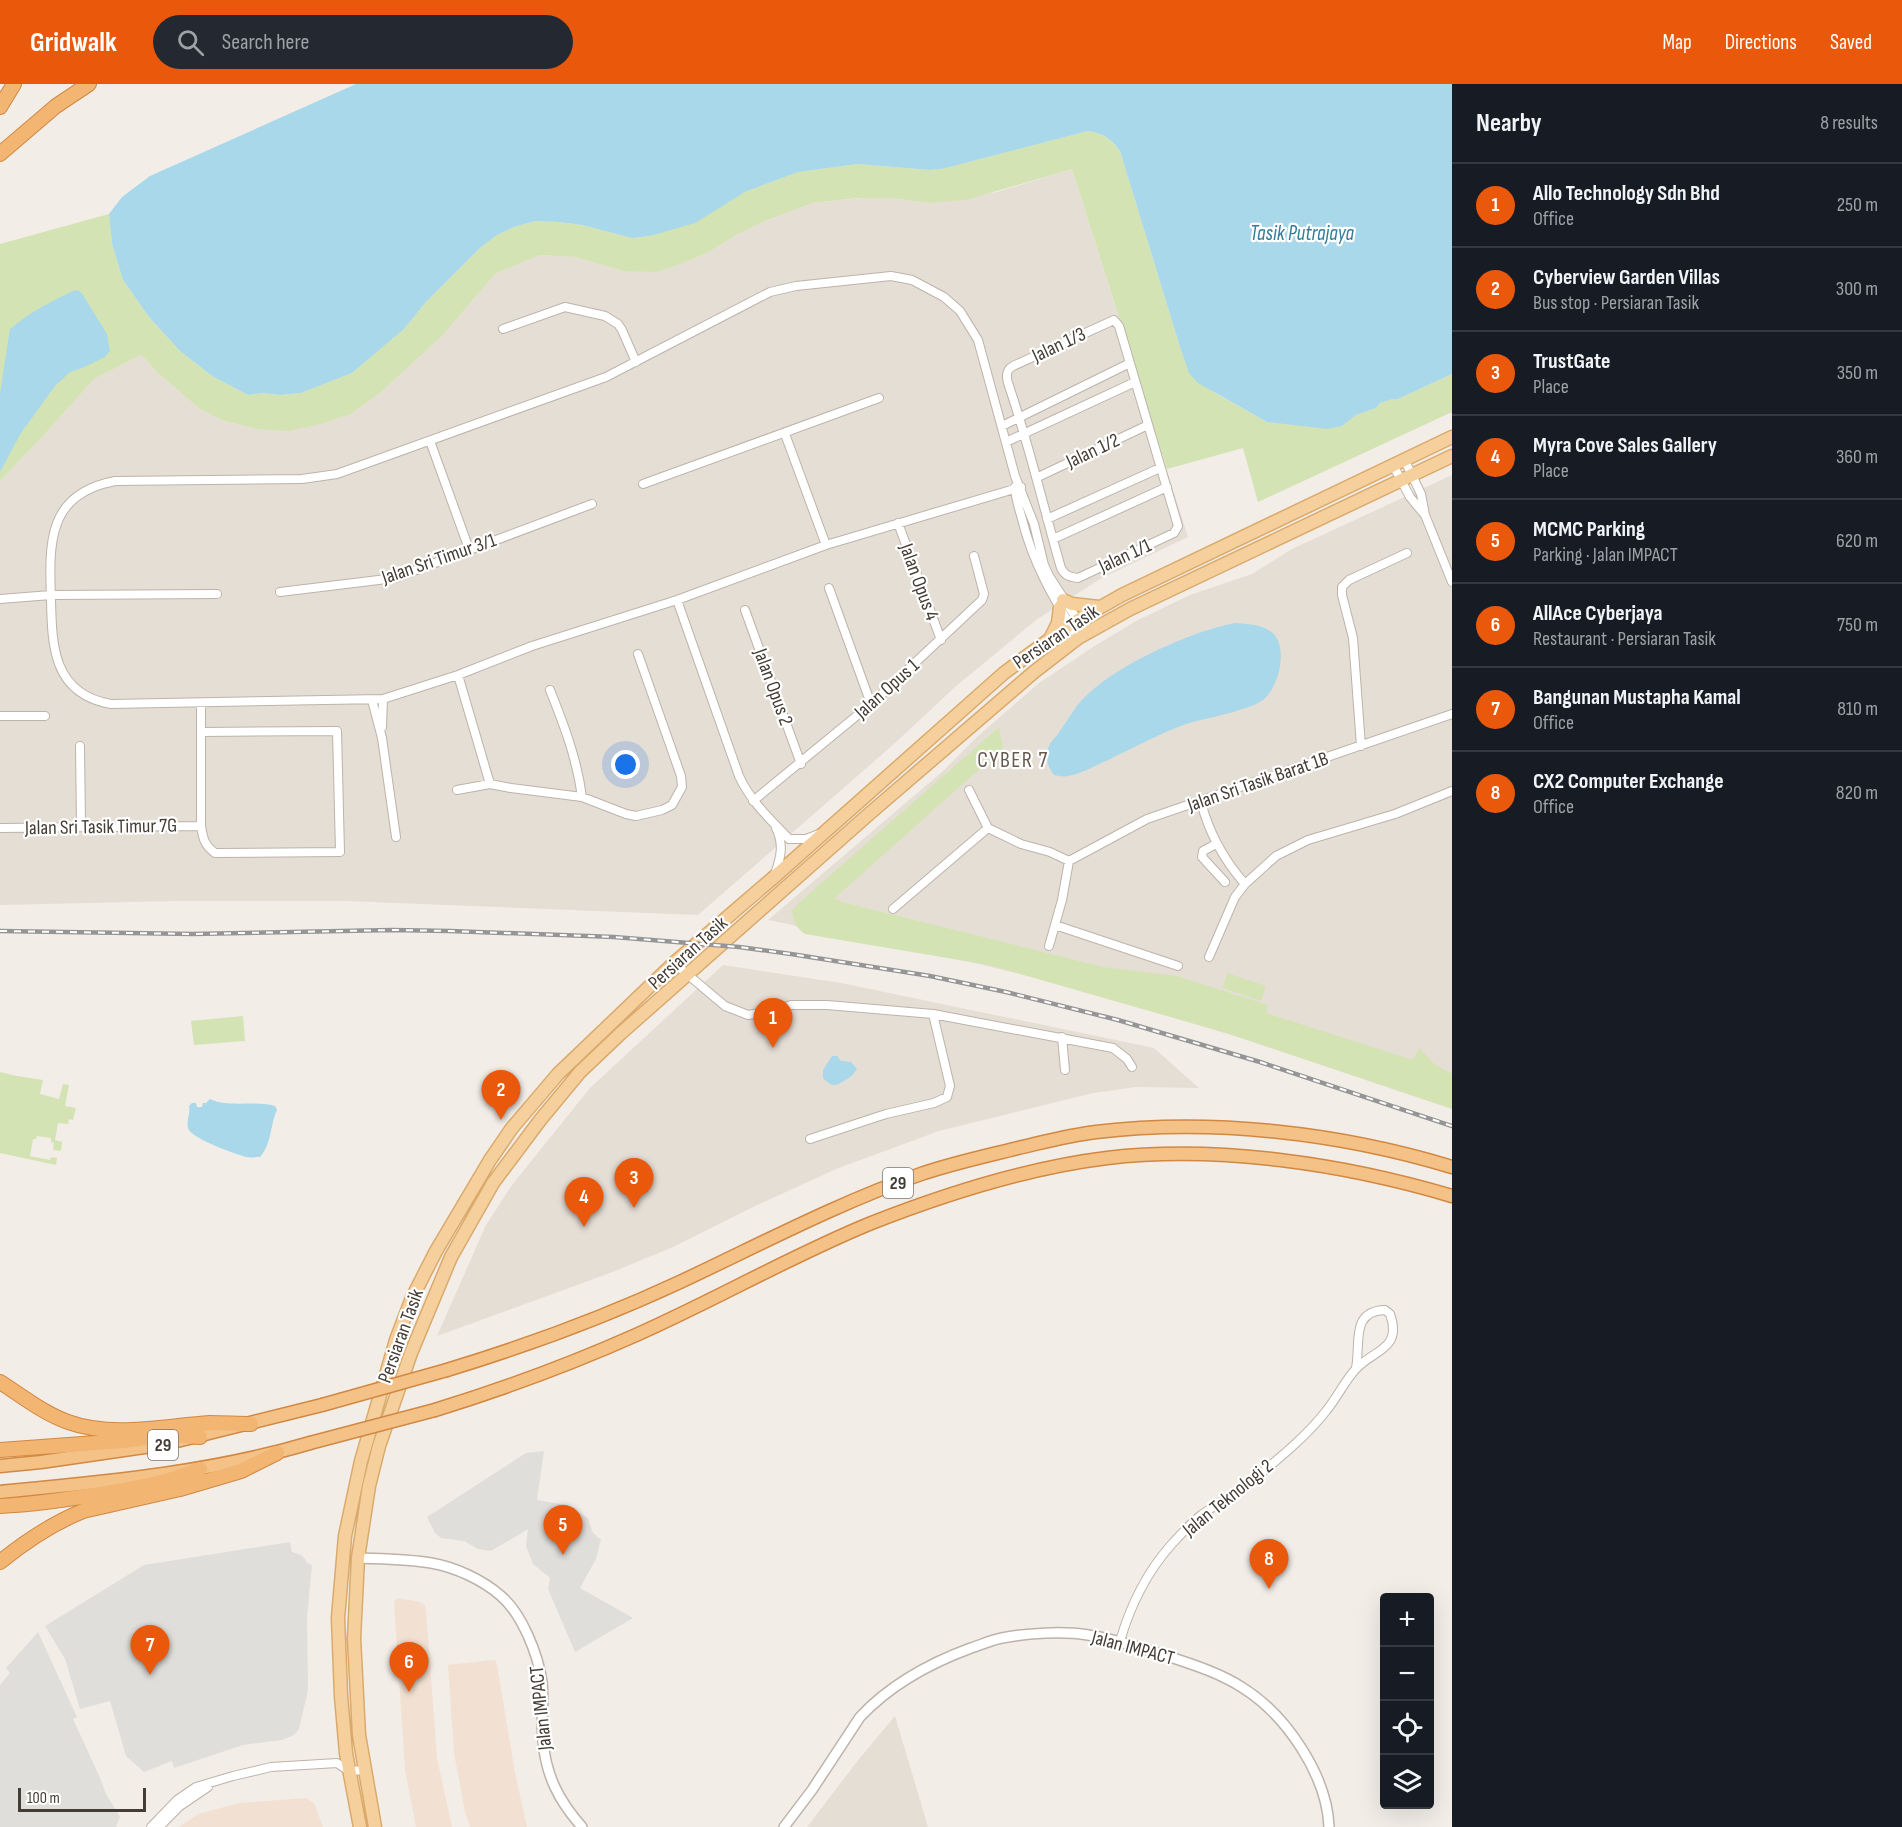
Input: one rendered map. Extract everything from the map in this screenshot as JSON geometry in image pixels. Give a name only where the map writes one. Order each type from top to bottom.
[{"type":"highway","points":[[0,107],[14,84]]},
{"type":"highway","points":[[0,153],[56,106],[89,84]]},
{"type":"highway","name":"29","points":[[0,1466],[133,1450],[200,1437],[447,1370],[599,1317],[680,1282],[853,1200],[892,1185],[960,1162],[1066,1137],[1095,1132],[1144,1129],[1239,1130],[1337,1140],[1397,1152],[1452,1167]]},
{"type":"highway","name":"29","points":[[0,1492],[200,1469],[277,1453],[435,1410],[493,1392],[601,1350],[789,1260],[914,1207],[998,1181],[1065,1165],[1139,1156],[1257,1157],[1371,1175],[1452,1196]]},
{"type":"highway","points":[[0,1382],[49,1413],[68,1422],[95,1428],[121,1430],[212,1423],[251,1424]]},
{"type":"highway","points":[[0,1450],[164,1436],[200,1437]]},
{"type":"highway","points":[[0,1562],[30,1538],[82,1511],[180,1489],[241,1471],[277,1453]]},
{"type":"highway","points":[[0,1506],[46,1503],[151,1486],[200,1469]]},
{"type":"main road","name":"Persiaran Tasik","points":[[360,1827],[346,1753],[340,1696],[338,1618],[345,1536],[361,1461],[396,1340],[412,1298],[440,1244],[490,1160],[512,1128],[564,1067],[674,963],[1004,673],[1050,638],[1100,607],[1452,437]]},
{"type":"main road","name":"Persiaran Tasik","points":[[375,1827],[357,1721],[354,1638],[358,1558],[369,1486],[382,1436],[425,1316],[451,1257],[475,1213],[516,1151],[580,1072],[620,1034],[1017,687],[1082,636],[1171,589],[1452,456]]},
{"type":"main road","points":[[1050,638],[1058,623],[1061,603],[1100,607]]},
{"type":"street","points":[[1018,488],[826,545],[677,600],[532,646],[458,675],[383,699],[111,704],[100,702],[83,693],[66,678],[57,659],[52,640],[49,558],[55,528],[70,503],[80,493],[93,487],[115,481],[325,477],[597,381],[770,292],[782,288],[891,276],[912,280],[929,287],[960,311],[971,326],[985,360],[1016,476],[1018,488],[1020,512],[1027,539],[1046,577],[1082,636]]},
{"type":"street","points":[[503,329],[565,307],[594,313],[605,316],[618,324],[636,362]]},
{"type":"street","name":"Jalan 1/3","points":[[1020,418],[1007,378],[1008,371],[1013,366],[1114,320],[1119,326],[1130,363]]},
{"type":"street","points":[[1002,426],[1130,363],[1167,487],[1053,539],[1038,477],[1020,418]]},
{"type":"street","points":[[1006,442],[1135,382]]},
{"type":"street","points":[[643,484],[879,398]]},
{"type":"street","name":"Jalan 1/2","points":[[1038,477],[1148,425]]},
{"type":"street","points":[[785,434],[826,545]]},
{"type":"street","points":[[430,441],[469,549]]},
{"type":"street","points":[[1399,462],[1406,478],[1410,497],[1425,515]]},
{"type":"street","points":[[1399,462],[1406,478],[1420,494],[1425,515],[1452,582]]},
{"type":"street","points":[[1047,519],[1160,468]]},
{"type":"street","name":"Jalan 1/1","points":[[1053,539],[1064,572],[1071,578],[1078,578],[1177,530],[1177,522],[1167,487]]},
{"type":"street","points":[[1018,488],[1029,510],[1046,577]]},
{"type":"street","name":"Jalan Sri Timur 3/1","points":[[280,592],[395,578],[592,504]]},
{"type":"street","points":[[1020,512],[1029,510]]},
{"type":"street","name":"Jalan Opus 4","points":[[898,523],[941,640]]},
{"type":"street","points":[[1361,746],[1353,638],[1342,587],[1346,581],[1407,553]]},
{"type":"street","name":"Jalan Opus 1","points":[[753,801],[801,764],[871,704],[982,600],[984,594],[974,556]]},
{"type":"street","points":[[829,588],[871,704]]},
{"type":"street","points":[[0,599],[51,595],[217,594]]},
{"type":"street","points":[[677,600],[739,776],[753,801],[789,839],[806,839],[825,831]]},
{"type":"street","name":"Jalan Opus 2","points":[[745,610],[801,764]]},
{"type":"street","points":[[457,790],[490,784],[582,796],[636,816],[662,810],[672,805],[681,787],[681,776],[638,654]]},
{"type":"street","points":[[458,675],[490,784]]},
{"type":"street","points":[[550,690],[568,738],[582,796]]},
{"type":"street","points":[[382,738],[383,699]]},
{"type":"street","points":[[372,700],[382,738],[396,837]]},
{"type":"street","points":[[201,704],[201,732],[201,826],[207,847],[215,853],[340,852],[339,734],[335,730],[201,732]]},
{"type":"street","name":"Jalan Sri Tasik Barat 1B","points":[[1069,861],[1147,819],[1452,714]]},
{"type":"street","points":[[0,716],[45,716]]},
{"type":"street","points":[[80,746],[81,826]]},
{"type":"street","points":[[969,790],[988,828],[1021,844],[1050,852],[1069,861],[1062,900],[1049,946]]},
{"type":"street","points":[[1209,957],[1230,908],[1245,884],[1276,856],[1323,835],[1395,814],[1452,792]]},
{"type":"street","points":[[1201,801],[1216,844],[1245,884]]},
{"type":"street","points":[[773,878],[781,857],[782,845],[774,824]]},
{"type":"street","name":"Jalan Sri Tasik Timur 7G","points":[[0,828],[201,826]]},
{"type":"street","points":[[893,909],[988,828]]},
{"type":"street","points":[[1216,844],[1203,851],[1202,857],[1225,882]]},
{"type":"street","points":[[1055,925],[1178,966]]},
{"type":"street","points":[[674,963],[725,1006],[748,1015],[778,1010],[791,1005],[827,1005],[933,1014],[1113,1048],[1127,1059],[1132,1067]]},
{"type":"street","points":[[810,1139],[886,1113],[947,1097],[951,1086],[933,1014]]},
{"type":"street","points":[[1062,1037],[1065,1070]]},
{"type":"street","name":"Jalan Teknologi 2","points":[[1120,1641],[1127,1619],[1153,1568],[1171,1545],[1199,1517],[1244,1488],[1285,1452],[1325,1412],[1356,1368],[1391,1340],[1394,1331],[1393,1321],[1385,1310],[1371,1312],[1362,1321],[1358,1336],[1356,1368]]},
{"type":"street","name":"Jalan IMPACT","points":[[358,1558],[430,1563],[445,1567],[477,1580],[502,1597],[522,1623],[535,1650],[542,1682],[543,1741],[551,1780],[565,1808],[582,1827]]},
{"type":"street","name":"Jalan IMPACT","points":[[784,1827],[812,1790],[860,1717],[896,1685],[941,1659],[985,1643],[1011,1637],[1051,1633],[1086,1634],[1120,1641],[1213,1672],[1244,1689],[1263,1704],[1295,1737],[1315,1773],[1329,1827]]},
{"type":"street","points":[[151,1827],[177,1800],[196,1787],[271,1767],[337,1762],[346,1753],[361,1752]]},
{"type":"street","points":[[337,1762],[349,1771],[364,1770]]},
{"type":"street","points":[[159,1827],[180,1806],[219,1780]]},
{"type":"shaded area","points":[[1072,169],[1188,537],[1100,579],[1036,620],[955,687],[894,744],[698,915],[346,901],[177,901],[0,905],[0,481],[94,379],[141,355],[160,375],[200,409],[224,421],[257,429],[321,424],[351,414],[380,393],[442,336],[495,274],[540,255],[574,257],[623,271],[676,266],[709,252],[765,221],[813,203],[861,198],[891,198],[929,203],[997,192]]},
{"type":"shaded area","points":[[1452,475],[1452,1102],[1070,986],[962,960],[768,920],[942,772],[978,736],[1039,683],[1093,647],[1136,621],[1190,595],[1252,574],[1292,549]]},
{"type":"shaded area","points":[[723,965],[841,983],[1154,1048],[1199,1088],[1136,1087],[1093,1093],[939,1131],[836,1169],[673,1247],[610,1273],[437,1336],[486,1225],[512,1185],[590,1088]]},
{"type":"shaded area","points":[[544,1451],[537,1500],[566,1505],[588,1518],[593,1533],[601,1540],[596,1559],[580,1588],[633,1618],[575,1652],[548,1589],[550,1578],[533,1564],[526,1546],[528,1529],[491,1551],[478,1549],[464,1541],[441,1538],[435,1533],[427,1517],[526,1453]]},
{"type":"shaded area","points":[[290,1542],[292,1552],[301,1555],[307,1563],[312,1565],[307,1618],[308,1690],[299,1729],[294,1735],[282,1740],[243,1745],[174,1768],[172,1761],[144,1772],[126,1756],[110,1701],[80,1709],[65,1659],[45,1626],[144,1565]]},
{"type":"shaded area","points":[[397,1598],[420,1602],[424,1604],[426,1610],[437,1758],[452,1827],[416,1827],[405,1770],[394,1602]]},
{"type":"shaded area","points":[[38,1632],[77,1717],[73,1719],[105,1792],[120,1817],[116,1827],[0,1827],[0,1685],[10,1673],[6,1668]]},
{"type":"shaded area","points":[[493,1660],[497,1665],[515,1773],[527,1827],[470,1827],[465,1812],[454,1753],[448,1665]]},
{"type":"shaded area","points":[[895,1716],[928,1827],[807,1827],[859,1759]]},
{"type":"shaded area","points":[[306,1798],[314,1803],[323,1827],[179,1827],[198,1814],[240,1803]]},
{"type":"green space","points":[[1088,131],[1106,137],[1120,151],[1180,347],[1213,392],[1267,422],[1342,426],[1356,415],[1376,408],[1380,403],[1398,399],[1452,374],[1452,412],[1258,502],[1243,448],[1167,469],[1072,169],[966,200],[929,203],[891,198],[858,198],[813,203],[765,221],[709,252],[655,272],[623,271],[574,257],[540,255],[495,274],[442,336],[380,393],[351,414],[321,424],[288,431],[257,429],[224,421],[200,409],[160,375],[141,355],[94,379],[0,481],[0,244],[109,214],[112,244],[123,280],[149,317],[180,351],[212,376],[248,395],[301,393],[352,373],[404,329],[426,302],[480,248],[497,235],[514,227],[535,221],[559,222],[582,225],[632,238],[650,236],[726,203],[745,192],[798,172],[858,164],[942,169]]},
{"type":"green space","points":[[999,727],[1003,748],[835,898],[842,902],[1103,967],[1177,976],[1268,1005],[1266,1013],[1413,1060],[1419,1048],[1433,1063],[1452,1074],[1452,1109],[1226,1033],[989,965],[805,934],[797,927],[792,910],[801,901]]},
{"type":"green space","points":[[1227,973],[1266,986],[1261,1001],[1223,988]]},
{"type":"green space","points":[[243,1016],[245,1041],[194,1045],[191,1021]]},
{"type":"green space","points":[[0,1072],[43,1080],[40,1094],[59,1099],[63,1084],[69,1085],[65,1106],[76,1108],[73,1120],[69,1119],[68,1124],[58,1123],[55,1140],[62,1142],[61,1151],[53,1150],[54,1143],[51,1142],[51,1138],[37,1136],[33,1139],[30,1156],[50,1160],[51,1157],[57,1158],[56,1165],[0,1153]]},
{"type":"water","name":"Tasik Putrajaya","points":[[356,84],[1452,84],[1452,374],[1398,399],[1380,403],[1376,408],[1356,415],[1342,426],[1328,429],[1267,422],[1198,383],[1189,373],[1180,347],[1120,151],[1106,137],[1088,131],[942,169],[858,164],[798,172],[745,192],[695,223],[650,236],[632,238],[582,225],[559,222],[535,221],[514,227],[497,235],[480,248],[426,302],[404,329],[352,373],[301,393],[248,395],[212,376],[180,351],[149,317],[123,280],[112,244],[109,214],[122,197],[150,176]]},
{"type":"water","points":[[75,290],[81,292],[107,334],[110,351],[105,357],[70,372],[55,386],[21,433],[0,472],[0,393],[10,329],[33,312]]},
{"type":"water","points":[[1235,623],[1262,627],[1270,631],[1280,646],[1278,676],[1269,694],[1263,700],[1239,710],[1178,727],[1078,774],[1054,775],[1047,762],[1049,746],[1078,704],[1095,688],[1132,663],[1174,642]]},
{"type":"water","points":[[832,1056],[837,1056],[841,1061],[851,1062],[857,1069],[850,1077],[836,1085],[823,1078],[823,1070]]},
{"type":"water","points":[[210,1099],[225,1103],[275,1106],[277,1110],[269,1140],[260,1157],[246,1157],[224,1150],[192,1134],[188,1124],[189,1106],[196,1103],[197,1107],[202,1107],[203,1103]]},
{"type":"railway","points":[[0,931],[193,934],[450,931],[614,937],[739,947],[930,976],[1118,1020],[1260,1062],[1452,1126]]},
{"type":"place","name":"Allo Technology Sdn Bhd","points":[[773,1048]]},
{"type":"place","name":"Cyberview Garden Villas","points":[[501,1120]]},
{"type":"place","name":"TrustGate","points":[[634,1208]]},
{"type":"place","name":"Myra Cove Sales Gallery","points":[[584,1227]]},
{"type":"place","name":"MCMC Parking","points":[[563,1555]]},
{"type":"place","name":"CX2 Computer Exchange","points":[[1269,1589]]},
{"type":"place","name":"Bangunan Mustapha Kamal","points":[[150,1675]]},
{"type":"place","name":"AllAce Cyberjaya","points":[[409,1692]]},
{"type":"district","name":"CYBER 7","points":[[1013,760]]}]
